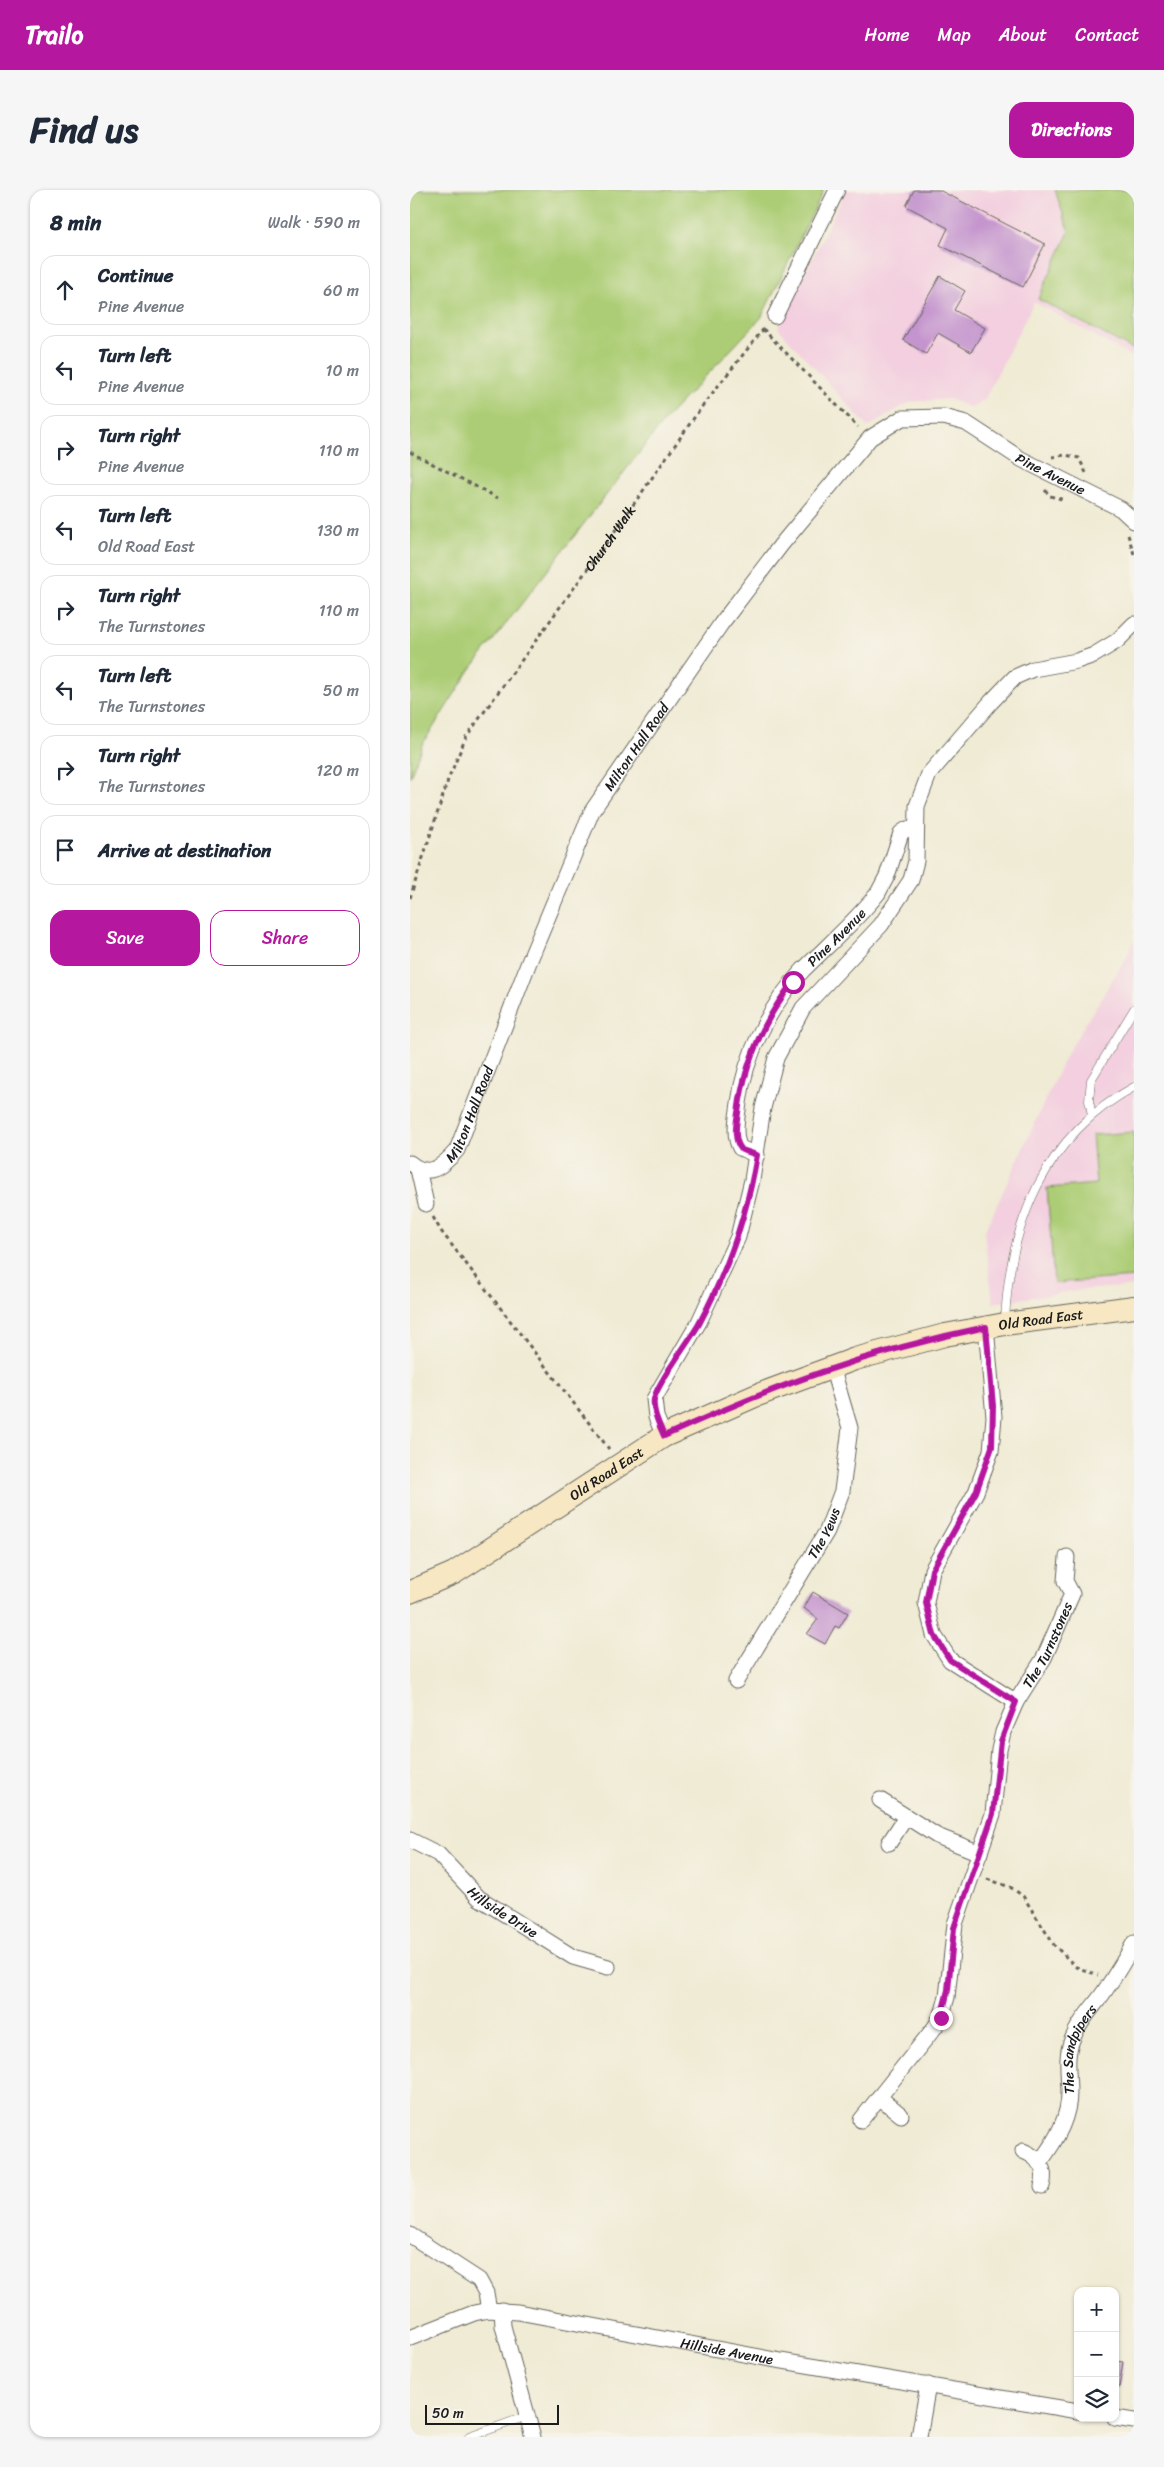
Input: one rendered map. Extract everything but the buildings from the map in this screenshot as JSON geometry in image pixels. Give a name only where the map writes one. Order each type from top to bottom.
[{"type":"main road","name":"Old Road East","points":[[410,1592],[454,1572],[664,1436],[755,1396],[832,1367],[903,1345],[995,1325],[1134,1307]]},
{"type":"street","points":[[775,316],[837,190]]},
{"type":"street","name":"Milton Hall Road","points":[[414,1166],[429,1172],[440,1167],[457,1150],[529,962],[592,811],[721,624],[781,545],[870,438],[902,418],[944,417],[966,423]]},
{"type":"street","name":"Pine Avenue","points":[[966,423],[1022,459],[1121,509],[1134,521]]},
{"type":"street","name":"Pine Avenue","points":[[664,1436],[656,1417],[654,1399],[699,1322],[731,1256],[746,1213],[767,1086],[782,1044],[798,1016],[812,997],[876,932],[901,899],[915,869],[915,828],[918,800],[929,774],[1010,682],[1033,668],[1077,661],[1098,653],[1120,638],[1134,624]]},
{"type":"street","name":"Pine Avenue","points":[[757,1155],[742,1150],[737,1142],[736,1134],[742,1086],[763,1029],[777,1004],[796,978],[878,893],[887,876],[901,833],[907,829],[915,828]]},
{"type":"street","name":"Milton Hall Road","points":[[414,1166],[426,1204]]},
{"type":"street","name":"The Turnstones","points":[[995,1325],[992,1447],[976,1492],[932,1570],[926,1603],[934,1635],[950,1660],[1016,1702]]},
{"type":"street","name":"The Yews","points":[[736,1681],[827,1531],[842,1490],[850,1428],[832,1367]]},
{"type":"street","name":"The Turnstones","points":[[861,2120],[936,2027],[942,2015],[948,1990],[954,1928],[993,1814],[1001,1741],[1016,1702],[1044,1658],[1072,1594],[1065,1581],[1067,1557]]},
{"type":"street","points":[[880,1800],[937,1836],[980,1853]]},
{"type":"street","points":[[889,1843],[906,1817]]},
{"type":"street","name":"Hillside Drive","points":[[410,1840],[438,1854],[480,1898],[573,1957],[608,1968]]},
{"type":"street","name":"The Sandpipers","points":[[1039,2163],[1054,2143],[1066,2112],[1069,2096],[1068,2062],[1071,2040],[1084,2017],[1112,1980],[1131,1960],[1134,1942]]},
{"type":"street","points":[[879,2097],[901,2115]]},
{"type":"street","points":[[1023,2151],[1034,2156],[1039,2163],[1044,2175],[1042,2186]]},
{"type":"street","points":[[410,2235],[479,2280],[503,2326],[533,2437]]},
{"type":"street","points":[[410,2338],[474,2313],[496,2310]]},
{"type":"street","name":"Hillside Avenue","points":[[496,2310],[1074,2411]]},
{"type":"street","points":[[919,2437],[928,2385]]},
{"type":"street","points":[[1119,2419],[1134,2421]]},
{"type":"lane","points":[[1092,1115],[1088,1101],[1091,1080],[1134,1009]]},
{"type":"lane","points":[[995,1325],[1006,1288],[1017,1237],[1032,1193],[1063,1144],[1092,1115],[1134,1087]]},
{"type":"lane","points":[[469,2437],[527,2416]]},
{"type":"path","name":"Church Walk","points":[[410,898],[448,780],[466,737],[610,538],[703,405],[775,316]]},
{"type":"path","points":[[763,329],[870,438]]},
{"type":"path","points":[[410,452],[498,498]]},
{"type":"path","points":[[426,1204],[441,1231],[620,1464]]},
{"type":"path","points":[[971,1879],[986,1879],[1019,1892],[1032,1907],[1051,1941],[1074,1965],[1112,1980]]},
{"type":"shaded area","points":[[846,190],[1134,190],[1134,358],[1034,302],[984,400],[972,408],[949,399],[910,402],[868,427],[778,328]]},
{"type":"shaded area","points":[[1134,940],[1134,1286],[1081,1290],[993,1303],[984,1233],[1066,1055],[1127,956]]},
{"type":"green space","points":[[410,190],[824,190],[761,318],[667,417],[470,670],[422,745],[410,777]]},
{"type":"green space","points":[[1055,190],[1134,190],[1134,350],[1038,299],[1069,232]]},
{"type":"green space","points":[[1134,1132],[1134,1277],[1054,1283],[1047,1188],[1096,1184],[1092,1135]]},
{"type":"route","points":[[793,982],[777,1004],[763,1029],[742,1086],[737,1121],[737,1142],[739,1147],[745,1152],[757,1155],[746,1213],[741,1229],[716,1289],[692,1336],[662,1382],[654,1399],[654,1406],[664,1436],[755,1396],[855,1359],[884,1350],[986,1327],[993,1406],[994,1431],[992,1447],[976,1492],[932,1570],[926,1603],[934,1635],[950,1660],[1016,1702],[1007,1721],[999,1750],[993,1814],[954,1928],[948,1990],[941,2018]]}]
